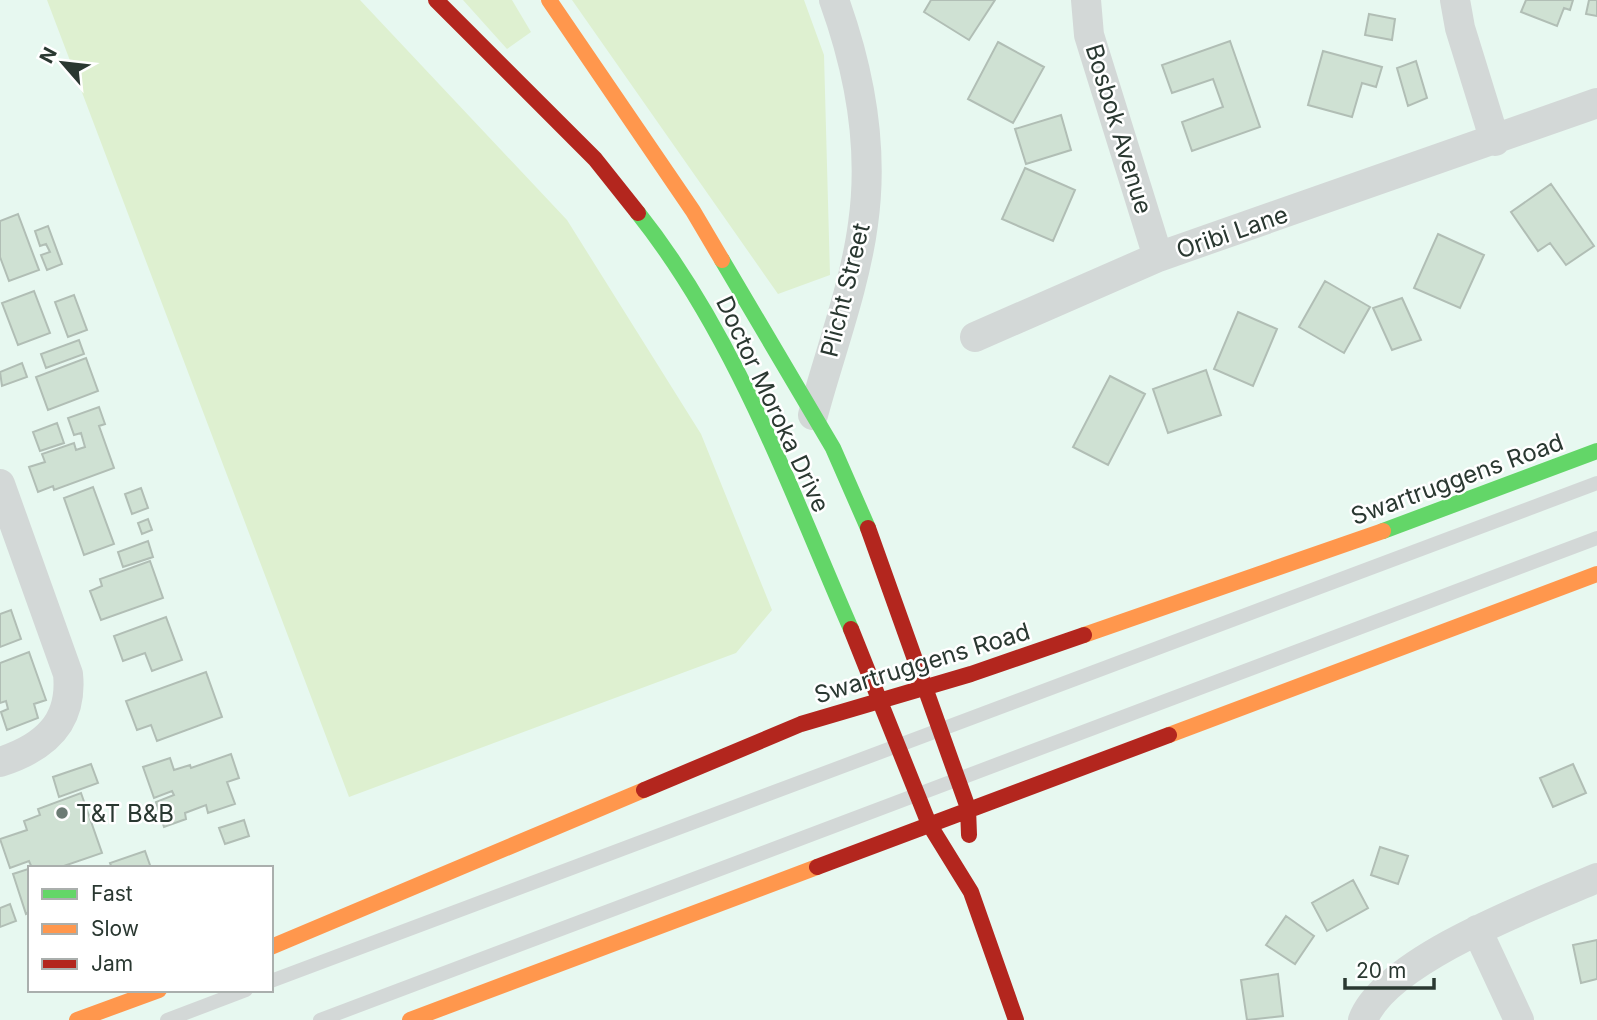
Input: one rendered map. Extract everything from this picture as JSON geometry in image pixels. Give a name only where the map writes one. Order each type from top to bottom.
[{"type":"main road","name":"Doctor Moroka Drive","points":[[436,0],[595,159],[653,232],[688,283],[757,412],[881,699],[929,824],[971,892],[1016,1020]]},
{"type":"main road","name":"Doctor Moroka Drive","points":[[549,0],[693,211],[833,447],[860,508],[942,729],[968,808],[971,892]]},
{"type":"main road","name":"Swartruggens Road","points":[[273,946],[801,724],[926,685],[971,674],[1384,530],[1597,451]]},
{"type":"main road","points":[[410,1020],[855,855],[968,808],[1597,574]]},
{"type":"main road","points":[[77,1020],[154,992]]},
{"type":"street","name":"Plicht Street","points":[[813,415],[863,225],[866,171],[863,101],[848,40],[834,0]]},
{"type":"street","name":"Bosbok Avenue","points":[[1086,0],[1089,35],[1158,257]]},
{"type":"street","points":[[1455,0],[1460,28],[1495,141]]},
{"type":"street","name":"Oribi Lane","points":[[975,337],[1158,257],[1597,103]]},
{"type":"street","points":[[0,484],[68,674],[70,695],[54,731],[35,747],[0,762]]},
{"type":"street","points":[[1363,1020],[1394,980],[1477,930],[1597,878]]},
{"type":"street","points":[[1477,930],[1519,1020]]},
{"type":"lane","points":[[273,980],[1597,483]]},
{"type":"lane","points":[[320,1020],[1597,538]]},
{"type":"lane","points":[[167,1020],[241,992]]},
{"type":"green space","points":[[47,0],[360,0],[567,220],[701,434],[772,610],[736,653],[349,797]]},
{"type":"green space","points":[[463,0],[512,0],[531,32],[507,49]]},
{"type":"green space","points":[[572,0],[804,0],[824,55],[830,275],[778,294]]},
{"type":"building","points":[[931,0],[995,0],[969,40],[924,12]]},
{"type":"building","points":[[1526,0],[1573,0],[1570,10],[1564,8],[1557,26],[1521,12]]},
{"type":"building","points":[[1589,0],[1597,0],[1597,16],[1586,14]]},
{"type":"building","points":[[1369,14],[1395,19],[1392,40],[1365,35]]},
{"type":"building","points":[[1230,41],[1260,127],[1192,151],[1182,122],[1223,107],[1213,79],[1172,93],[1162,65]]},
{"type":"building","points":[[998,42],[1044,67],[1013,123],[968,99]]},
{"type":"building","points":[[1323,51],[1382,67],[1376,87],[1362,83],[1352,117],[1308,105]]},
{"type":"building","points":[[1416,61],[1427,98],[1408,106],[1397,68]]},
{"type":"building","points":[[1061,115],[1071,150],[1026,164],[1015,129]]},
{"type":"building","points":[[1025,168],[1075,190],[1053,241],[1002,219]]},
{"type":"building","points":[[1551,184],[1594,246],[1566,265],[1550,243],[1538,251],[1511,212]]},
{"type":"building","points":[[18,214],[39,270],[9,281],[0,257],[0,221]]},
{"type":"building","points":[[48,226],[62,264],[47,270],[41,255],[50,252],[46,244],[40,246],[35,231]]},
{"type":"building","points":[[1438,234],[1484,255],[1460,308],[1414,288]]},
{"type":"building","points":[[1325,281],[1370,307],[1344,353],[1299,327]]},
{"type":"building","points":[[34,291],[50,333],[18,345],[2,303]]},
{"type":"building","points":[[74,295],[87,330],[68,337],[55,302]]},
{"type":"building","points":[[1402,298],[1421,340],[1392,350],[1373,308]]},
{"type":"building","points":[[1238,312],[1277,329],[1253,386],[1214,369]]},
{"type":"building","points":[[79,340],[84,354],[46,368],[41,354]]},
{"type":"building","points":[[86,358],[98,391],[48,410],[36,377]]},
{"type":"building","points":[[22,363],[27,377],[2,386],[0,372]]},
{"type":"building","points":[[1206,370],[1221,415],[1168,433],[1153,389]]},
{"type":"building","points":[[1110,376],[1145,394],[1108,465],[1073,447]]},
{"type":"building","points":[[99,407],[105,424],[99,426],[114,468],[54,490],[53,486],[38,492],[29,467],[45,462],[42,454],[74,443],[76,450],[85,447],[81,433],[74,435],[68,418]]},
{"type":"building","points":[[57,423],[64,443],[40,451],[33,432]]},
{"type":"building","points":[[93,487],[114,544],[84,555],[64,498]]},
{"type":"building","points":[[141,488],[148,508],[132,514],[125,494]]},
{"type":"building","points":[[148,519],[152,530],[142,534],[138,523]]},
{"type":"building","points":[[148,541],[153,557],[123,567],[118,552]]},
{"type":"building","points":[[150,561],[163,598],[101,620],[90,591],[102,586],[100,579]]},
{"type":"building","points":[[11,610],[21,639],[0,647],[0,614]]},
{"type":"building","points":[[166,617],[182,660],[152,671],[145,653],[123,661],[114,636]]},
{"type":"building","points":[[29,652],[46,700],[34,704],[38,718],[7,730],[1,712],[8,709],[6,701],[0,703],[0,663]]},
{"type":"building","points":[[206,672],[222,717],[157,741],[151,725],[137,730],[126,701]]},
{"type":"building","points":[[231,754],[239,778],[227,782],[235,804],[208,813],[206,805],[185,813],[186,819],[164,827],[156,802],[174,795],[172,791],[154,798],[143,767],[170,758],[174,770],[190,765],[191,768]]},
{"type":"building","points":[[91,764],[98,783],[59,797],[53,777]]},
{"type":"building","points":[[1573,764],[1586,793],[1553,807],[1540,778]]},
{"type":"building","points":[[81,793],[102,853],[64,866],[31,866],[29,861],[10,868],[0,839],[27,830],[24,821],[40,815],[38,809]]},
{"type":"building","points":[[244,820],[249,836],[225,844],[219,828]]},
{"type":"building","points":[[1380,847],[1408,856],[1398,884],[1371,875]]},
{"type":"building","points":[[145,851],[150,866],[111,866],[110,863]]},
{"type":"building","points":[[28,869],[26,914],[13,874]]},
{"type":"building","points":[[1353,880],[1368,908],[1327,931],[1312,903]]},
{"type":"building","points":[[10,904],[16,921],[0,927],[0,908]]},
{"type":"building","points":[[1286,916],[1314,936],[1295,964],[1266,945]]},
{"type":"building","points":[[1597,940],[1597,979],[1581,983],[1573,945]]},
{"type":"building","points":[[1278,974],[1283,1016],[1247,1020],[1241,980]]},
{"type":"traffic: fast","points":[[638,213],[672,260],[732,361],[782,467],[851,629]]},
{"type":"traffic: fast","points":[[722,260],[833,448],[868,528]]},
{"type":"traffic: fast","points":[[1383,531],[1597,451]]},
{"type":"traffic: slow","points":[[549,0],[693,211],[722,260]]},
{"type":"traffic: slow","points":[[1084,635],[1383,531]]},
{"type":"traffic: slow","points":[[1169,735],[1597,574]]},
{"type":"traffic: slow","points":[[273,946],[644,790]]},
{"type":"traffic: slow","points":[[410,1020],[817,867]]},
{"type":"traffic: slow","points":[[77,1020],[154,992]]},
{"type":"traffic: jam","points":[[436,0],[595,159],[638,213]]},
{"type":"traffic: jam","points":[[868,528],[968,808],[969,835]]},
{"type":"traffic: jam","points":[[851,629],[929,824],[971,892],[1016,1020]]},
{"type":"traffic: jam","points":[[644,790],[801,724],[971,674],[1084,635]]},
{"type":"traffic: jam","points":[[817,867],[1169,735]]},
{"type":"place","name":"T&T B&B","points":[[62,813]]}]
